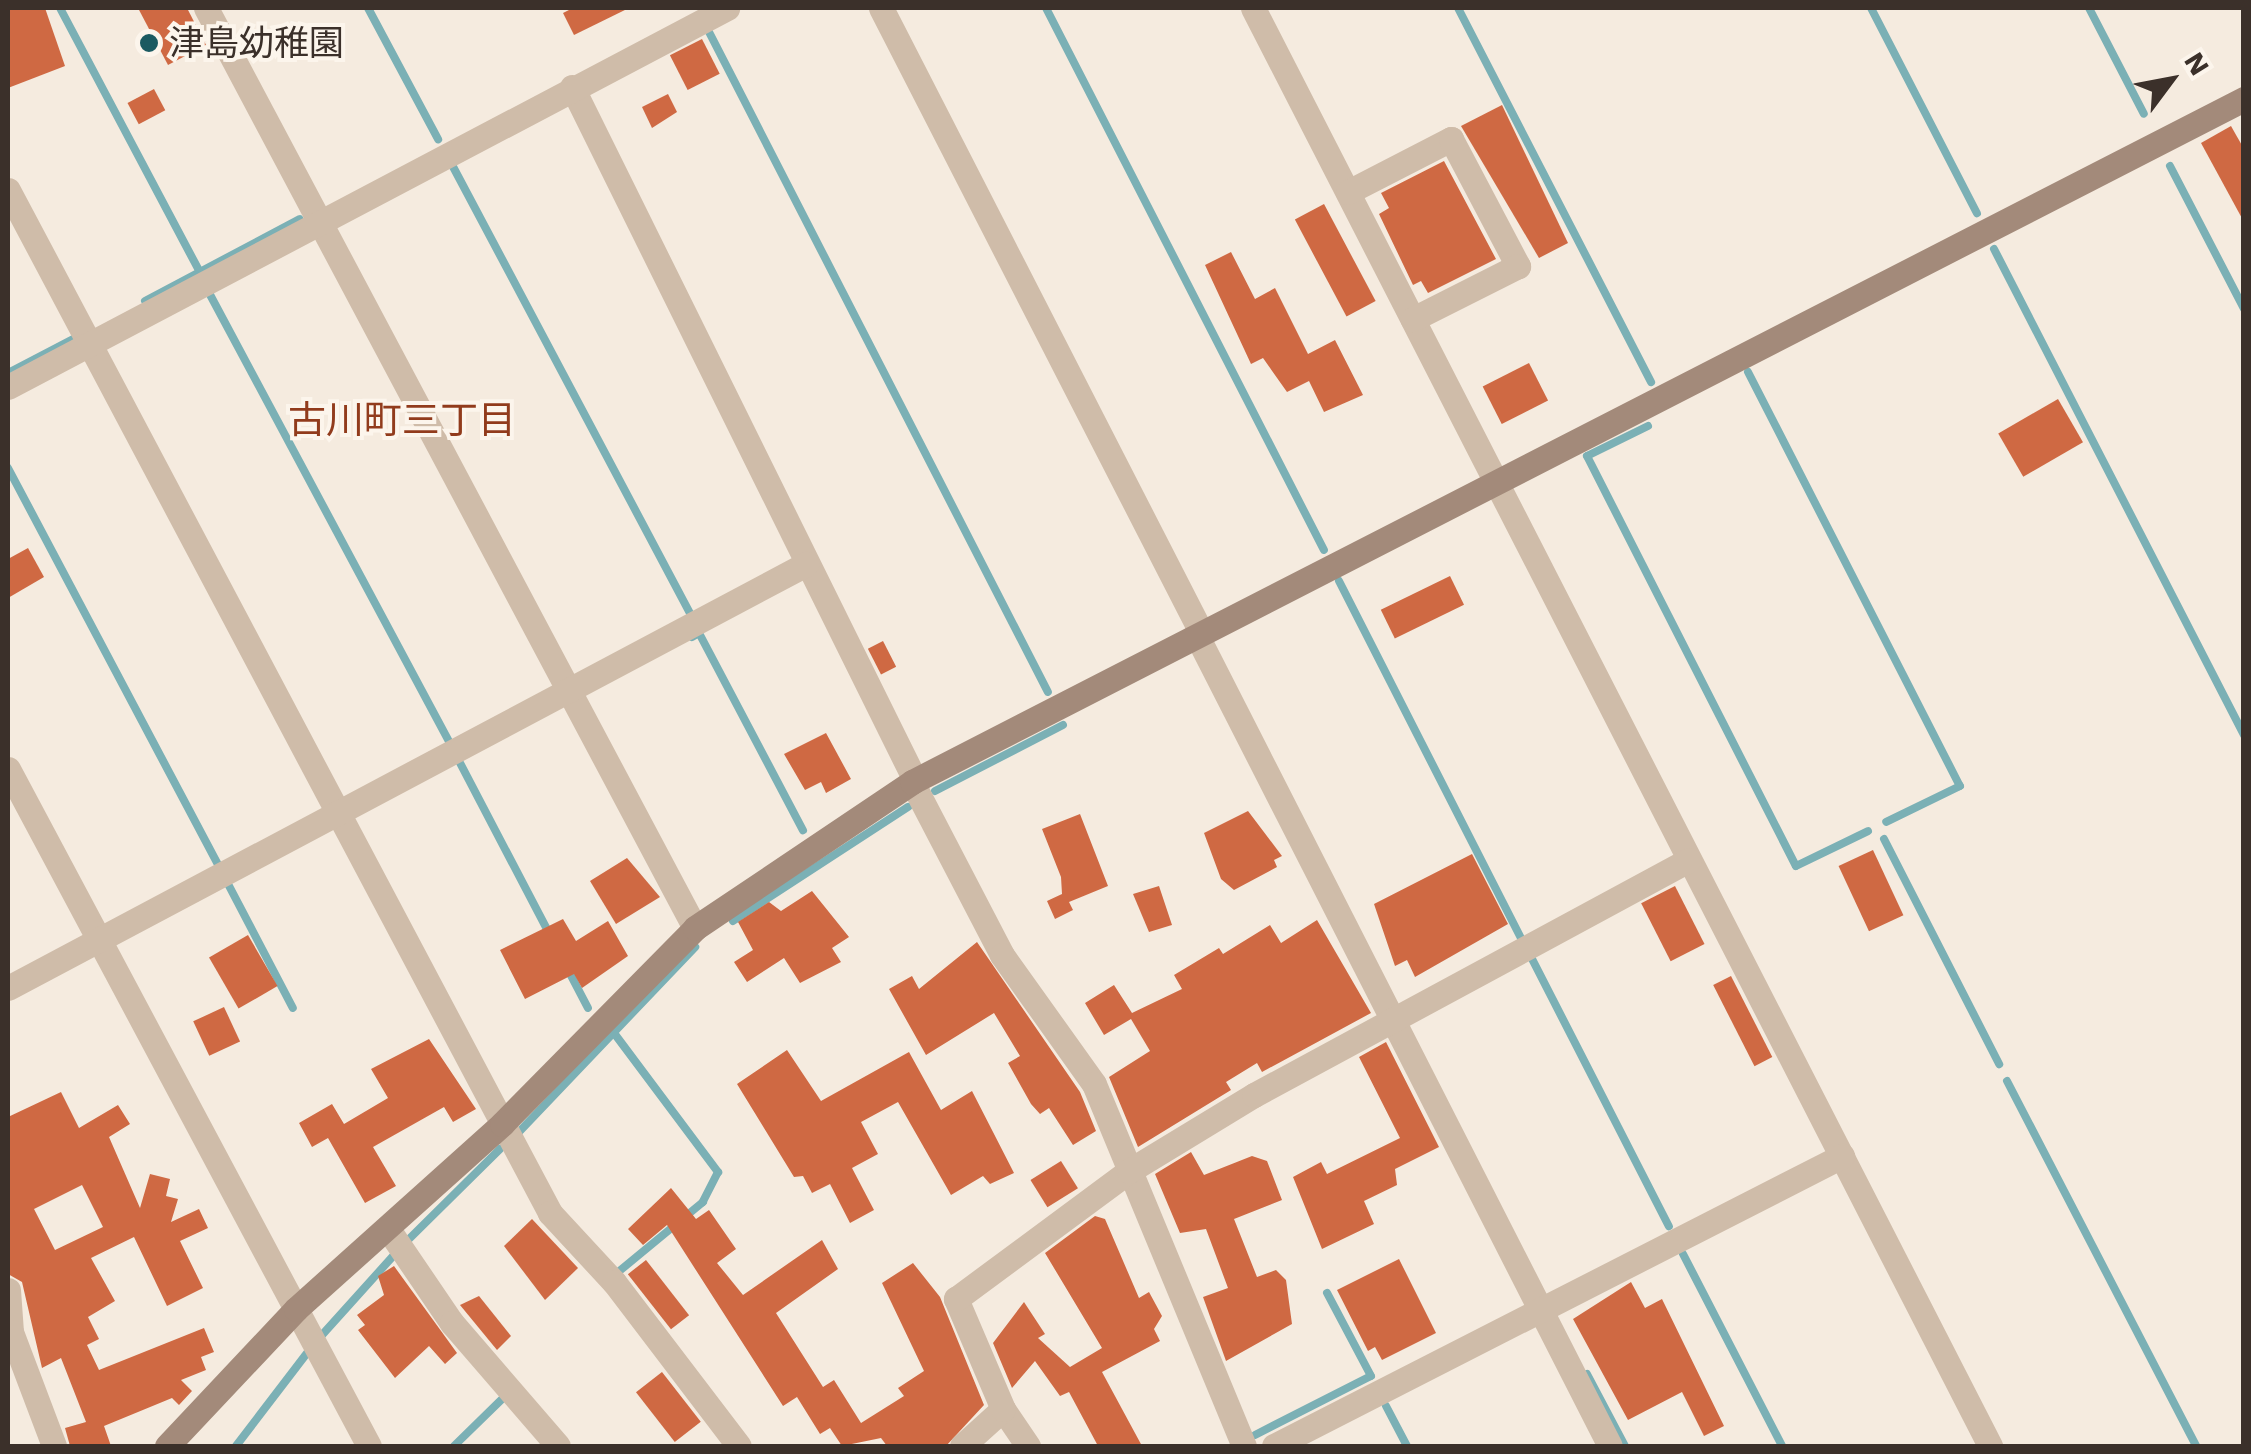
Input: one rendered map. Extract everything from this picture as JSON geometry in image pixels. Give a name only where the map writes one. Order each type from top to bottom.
[{"type":"street","points":[[206,8],[695,928]]},
{"type":"street","points":[[8,386],[572,86],[727,8]]},
{"type":"street","points":[[881,8],[1610,1446]]},
{"type":"street","points":[[1253,8],[1990,1446]]},
{"type":"street","points":[[572,86],[1002,955],[1072,1043],[1244,1446]]},
{"type":"street","points":[[167,1446],[296,1309],[502,1124],[695,928],[914,781],[2244,99]]},
{"type":"street","points":[[1348,192],[1451,139],[1518,266],[1413,320]]},
{"type":"street","points":[[8,190],[550,1213],[614,1282],[739,1446]]},
{"type":"street","points":[[8,988],[806,564]]},
{"type":"street","points":[[8,769],[369,1446]]},
{"type":"street","points":[[1028,1446],[1004,1410],[956,1299],[1128,1171],[1390,1015],[1690,860]]},
{"type":"street","points":[[1274,1446],[1842,1156]]},
{"type":"street","points":[[388,1229],[452,1323],[558,1446]]},
{"type":"street","points":[[8,1290],[9,1332],[54,1446]]},
{"type":"street","points":[[962,1446],[1004,1410]]},
{"type":"building","points":[[8,8],[45,8],[65,66],[8,88]]},
{"type":"building","points":[[138,8],[187,8],[206,45],[168,65]]},
{"type":"building","points":[[573,8],[629,8],[574,35],[563,13]]},
{"type":"building","points":[[702,39],[720,74],[688,90],[670,55]]},
{"type":"building","points":[[154,89],[165,110],[139,124],[128,103]]},
{"type":"building","points":[[668,94],[677,112],[652,128],[642,107]]},
{"type":"building","points":[[1502,105],[1568,243],[1539,258],[1461,126]]},
{"type":"building","points":[[2231,126],[2244,149],[2244,222],[2201,143]]},
{"type":"building","points":[[1444,161],[1496,259],[1428,293],[1421,281],[1413,285],[1379,214],[1389,208],[1381,193]]},
{"type":"building","points":[[1324,204],[1376,301],[1347,317],[1295,219]]},
{"type":"building","points":[[1231,252],[1255,299],[1275,288],[1308,354],[1335,340],[1363,395],[1324,412],[1309,381],[1287,392],[1263,358],[1251,364],[1205,265]]},
{"type":"building","points":[[1529,363],[1548,400],[1502,424],[1483,387]]},
{"type":"building","points":[[2058,399],[2083,442],[2023,477],[1998,434]]},
{"type":"building","points":[[28,548],[44,577],[8,598],[8,559]]},
{"type":"building","points":[[1450,576],[1464,605],[1395,639],[1381,610]]},
{"type":"building","points":[[883,641],[896,667],[881,675],[868,649]]},
{"type":"building","points":[[826,733],[851,779],[826,793],[821,782],[805,790],[784,754]]},
{"type":"building","points":[[1248,811],[1282,856],[1274,860],[1277,867],[1234,890],[1221,879],[1204,833]]},
{"type":"building","points":[[1080,814],[1108,886],[1069,902],[1073,910],[1055,919],[1047,901],[1062,894],[1061,877],[1042,829]]},
{"type":"building","points":[[1873,850],[1903,915],[1869,931],[1839,866]]},
{"type":"building","points":[[1472,854],[1508,924],[1415,977],[1407,960],[1395,966],[1374,904]]},
{"type":"building","points":[[627,858],[660,897],[616,924],[590,881]]},
{"type":"building","points":[[1159,886],[1172,925],[1149,932],[1133,894]]},
{"type":"building","points":[[1675,886],[1705,944],[1671,961],[1641,903]]},
{"type":"building","points":[[812,891],[849,937],[832,948],[841,962],[800,983],[784,958],[747,982],[734,962],[753,950],[738,922],[769,902],[781,911]]},
{"type":"building","points":[[563,919],[576,941],[608,921],[628,956],[582,988],[574,974],[525,999],[500,950]]},
{"type":"building","points":[[1317,920],[1371,1013],[1262,1072],[1257,1063],[1226,1082],[1231,1090],[1138,1147],[1109,1077],[1150,1051],[1131,1019],[1104,1035],[1085,1003],[1114,985],[1132,1013],[1182,989],[1174,975],[1219,948],[1223,954],[1270,925],[1281,943]]},
{"type":"building","points":[[248,935],[278,986],[239,1009],[209,958]]},
{"type":"building","points":[[977,942],[1080,1092],[1096,1131],[1073,1145],[1049,1108],[1040,1114],[1031,1104],[1008,1063],[1020,1056],[994,1013],[926,1055],[889,989],[912,976],[919,989]]},
{"type":"building","points":[[1731,976],[1772,1057],[1754,1066],[1713,985]]},
{"type":"building","points":[[224,1007],[240,1041],[209,1056],[193,1021]]},
{"type":"building","points":[[429,1039],[476,1109],[453,1122],[444,1107],[373,1147],[396,1186],[365,1203],[328,1138],[312,1147],[299,1123],[332,1104],[344,1124],[388,1098],[371,1069]]},
{"type":"building","points":[[1386,1042],[1439,1147],[1395,1169],[1397,1185],[1364,1201],[1374,1224],[1322,1249],[1293,1177],[1321,1162],[1327,1174],[1400,1138],[1359,1057]]},
{"type":"building","points":[[787,1050],[821,1101],[909,1052],[941,1110],[972,1091],[1014,1173],[990,1184],[983,1176],[951,1195],[898,1102],[861,1122],[878,1154],[852,1168],[874,1210],[850,1223],[830,1184],[812,1193],[803,1176],[794,1177],[737,1084]]},
{"type":"building","points":[[61,1092],[79,1128],[118,1105],[130,1124],[109,1137],[140,1208],[150,1174],[170,1179],[166,1196],[178,1199],[171,1222],[199,1209],[208,1228],[180,1241],[203,1288],[167,1306],[134,1237],[91,1258],[115,1301],[88,1317],[99,1339],[87,1345],[99,1370],[204,1328],[214,1352],[201,1357],[206,1370],[181,1380],[192,1391],[179,1405],[172,1398],[104,1426],[111,1446],[70,1446],[65,1428],[86,1422],[61,1358],[42,1368],[22,1282],[8,1274],[8,1117]],"holes":[[[82,1185],[103,1227],[55,1250],[34,1209]]]},
{"type":"building","points":[[1191,1152],[1204,1175],[1252,1156],[1267,1161],[1282,1200],[1234,1219],[1257,1277],[1276,1270],[1286,1280],[1292,1324],[1226,1361],[1203,1297],[1228,1288],[1206,1229],[1180,1233],[1155,1174]]},
{"type":"building","points":[[1061,1161],[1078,1188],[1047,1207],[1030,1180]]},
{"type":"building","points":[[671,1188],[696,1219],[709,1210],[736,1249],[717,1263],[743,1295],[822,1240],[838,1269],[776,1313],[823,1387],[834,1380],[861,1423],[904,1396],[898,1388],[924,1371],[882,1283],[913,1263],[940,1297],[984,1405],[946,1446],[887,1446],[881,1438],[842,1446],[830,1428],[820,1434],[797,1397],[783,1406],[667,1225],[643,1245],[628,1229]]},
{"type":"building","points":[[1095,1216],[1105,1219],[1139,1298],[1149,1292],[1162,1316],[1154,1329],[1160,1341],[1102,1372],[1142,1446],[1098,1446],[1069,1392],[1060,1396],[1035,1361],[1012,1388],[993,1343],[1024,1302],[1045,1334],[1038,1338],[1070,1367],[1102,1348],[1045,1253]]},
{"type":"building","points":[[532,1219],[578,1268],[545,1300],[504,1246]]},
{"type":"building","points":[[1399,1259],[1436,1333],[1382,1360],[1375,1347],[1368,1351],[1337,1290]]},
{"type":"building","points":[[646,1260],[689,1315],[671,1329],[628,1274]]},
{"type":"building","points":[[394,1266],[457,1353],[445,1364],[429,1346],[395,1378],[358,1330],[365,1325],[357,1315],[384,1295],[378,1276]]},
{"type":"building","points":[[1631,1282],[1645,1308],[1662,1299],[1724,1426],[1704,1436],[1682,1392],[1628,1420],[1573,1319]]},
{"type":"building","points":[[479,1296],[511,1336],[497,1350],[460,1305]]},
{"type":"building","points":[[662,1372],[701,1422],[675,1442],[636,1392]]},
{"type":"waterway","points":[[60,8],[200,272]]},
{"type":"waterway","points":[[368,8],[438,139]]},
{"type":"waterway","points":[[1046,8],[1324,550]]},
{"type":"waterway","points":[[1458,8],[1651,382]]},
{"type":"waterway","points":[[1871,8],[1977,213]]},
{"type":"waterway","points":[[2089,8],[2144,114]]},
{"type":"waterway","points":[[708,30],[1048,692]]},
{"type":"waterway","points":[[450,161],[691,615]]},
{"type":"waterway","points":[[2170,166],[2244,309]]},
{"type":"waterway","points":[[145,301],[300,219]]},
{"type":"waterway","points":[[1994,249],[2244,735]]},
{"type":"waterway","points":[[207,289],[452,747]]},
{"type":"waterway","points":[[8,373],[73,339]]},
{"type":"waterway","points":[[1748,372],[1960,786],[1886,822]]},
{"type":"waterway","points":[[1648,426],[1587,456],[1796,866],[1868,831]]},
{"type":"waterway","points":[[8,468],[219,866]]},
{"type":"waterway","points":[[1339,581],[1521,938]]},
{"type":"waterway","points":[[692,637],[699,633],[803,830]]},
{"type":"waterway","points":[[935,791],[1063,725]]},
{"type":"waterway","points":[[459,761],[549,933]]},
{"type":"waterway","points":[[733,921],[908,807]]},
{"type":"waterway","points":[[1884,839],[1999,1064]]},
{"type":"waterway","points":[[227,882],[293,1008]]},
{"type":"waterway","points":[[518,1133],[695,947]]},
{"type":"waterway","points":[[1529,953],[1669,1226]]},
{"type":"waterway","points":[[567,968],[588,1008]]},
{"type":"waterway","points":[[614,1033],[718,1172],[703,1202],[618,1272]]},
{"type":"waterway","points":[[2007,1081],[2196,1446]]},
{"type":"waterway","points":[[407,1241],[500,1149]]},
{"type":"waterway","points":[[322,1335],[395,1254]]},
{"type":"waterway","points":[[1683,1254],[1782,1446]]},
{"type":"waterway","points":[[1255,1435],[1371,1376],[1327,1293]]},
{"type":"waterway","points":[[236,1446],[307,1353]]},
{"type":"waterway","points":[[1587,1374],[1625,1446]]},
{"type":"waterway","points":[[454,1446],[504,1397]]},
{"type":"waterway","points":[[1386,1406],[1407,1446]]},
{"type":"place","name":"津島幼稚園","points":[[149,43]]},
{"type":"district","name":"古川町三丁目","points":[[402,421]]}]
